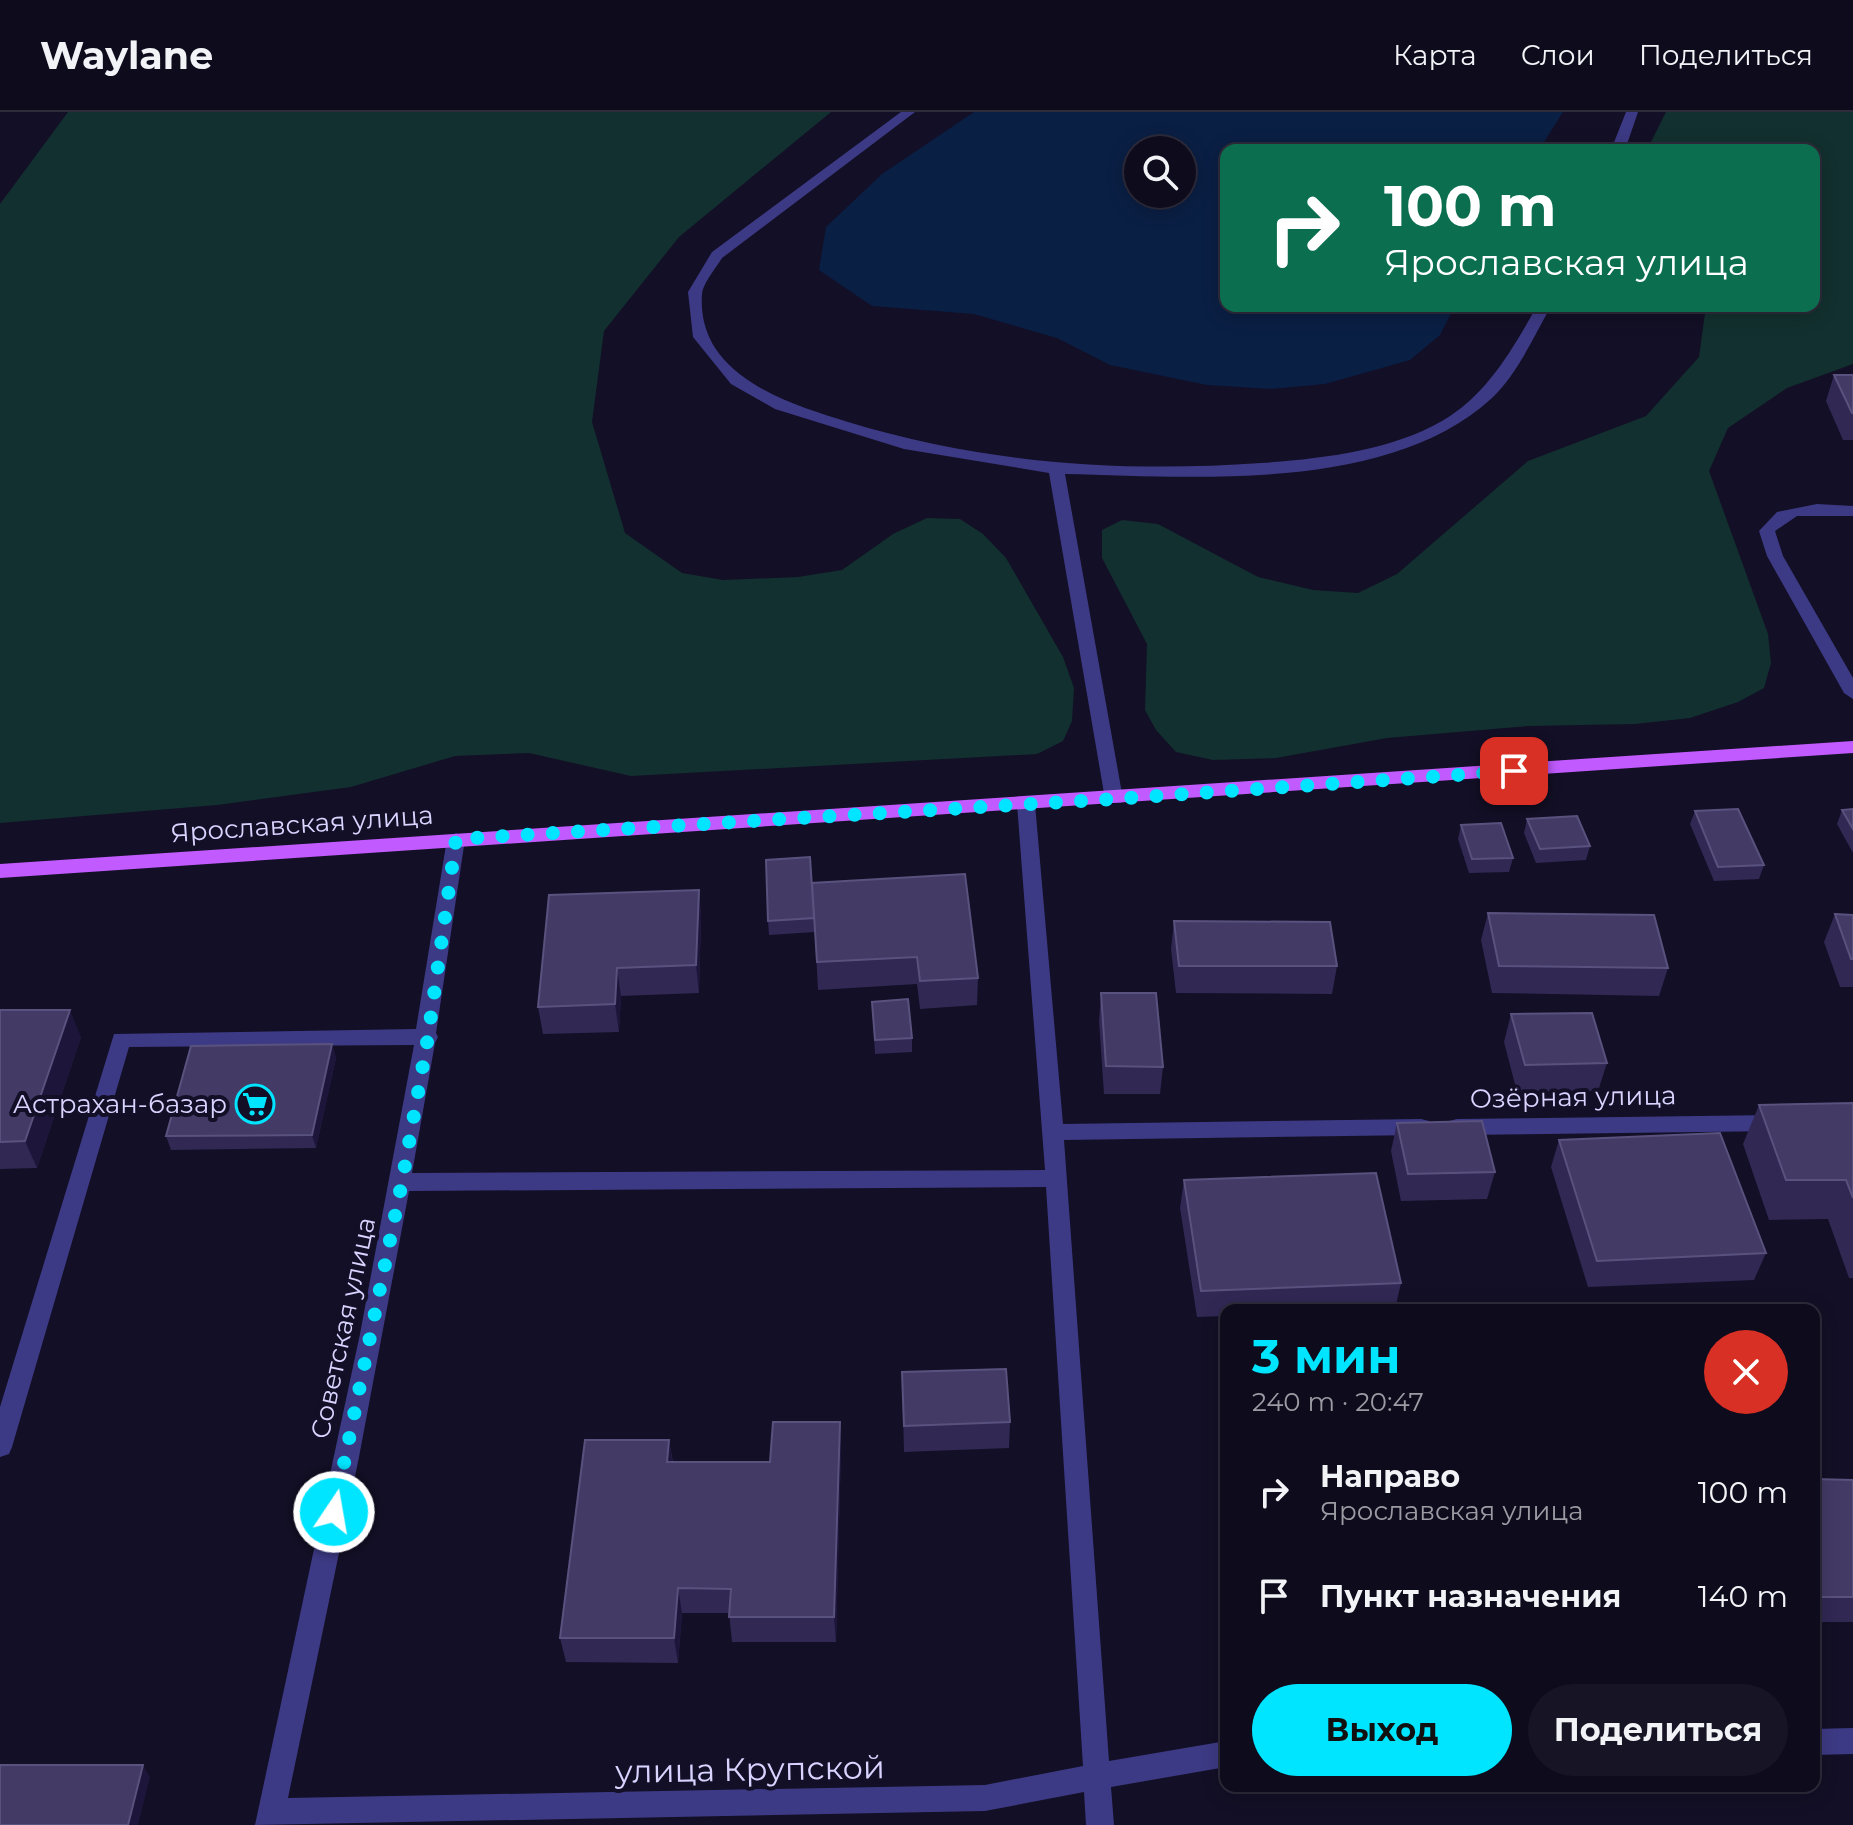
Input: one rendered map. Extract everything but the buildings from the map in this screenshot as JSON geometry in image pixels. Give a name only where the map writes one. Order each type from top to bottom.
[{"type":"main road","name":"Ярославская улица","points":[[0,871],[456,839],[1114,799],[1853,747]]},
{"type":"street","points":[[909,112],[717,255],[695,292],[700,337],[736,381],[780,406],[904,444],[986,460],[1056,469],[1201,472],[1298,465],[1372,454],[1447,425],[1488,393],[1515,357],[1541,312]]},
{"type":"street","points":[[1620,144],[1632,112]]},
{"type":"street","points":[[1056,469],[1114,799]]},
{"type":"street","points":[[1853,511],[1788,512],[1773,519],[1767,531],[1775,556],[1853,693]]},
{"type":"street","points":[[1026,804],[1053,1132],[1100,1825]]},
{"type":"street","name":"Советская улица","points":[[270,1819],[402,1182],[428,1037],[456,839]]},
{"type":"street","points":[[0,1447],[121,1039],[428,1037]]},
{"type":"street","name":"Озёрная улица","points":[[1053,1132],[1806,1122]]},
{"type":"street","points":[[402,1182],[1056,1178]]},
{"type":"street","points":[[1820,1742],[1853,1741]]},
{"type":"street","name":"улица Крупской","points":[[270,1819],[985,1798],[1220,1755]]},
{"type":"green space","points":[[68,112],[831,112],[679,237],[604,331],[592,422],[625,533],[682,573],[723,580],[798,577],[842,570],[893,534],[927,518],[960,519],[983,534],[1006,558],[1063,657],[1074,688],[1072,721],[1063,741],[1037,754],[631,776],[529,753],[455,756],[351,787],[217,805],[0,823],[0,204]]},
{"type":"green space","points":[[1666,112],[1853,112],[1853,364],[1787,388],[1728,428],[1709,471],[1768,634],[1771,663],[1764,688],[1738,702],[1690,718],[1635,724],[1528,726],[1387,738],[1276,758],[1213,760],[1176,752],[1156,730],[1145,710],[1147,644],[1102,558],[1102,530],[1122,520],[1158,524],[1258,577],[1313,590],[1358,593],[1397,574],[1528,461],[1646,416],[1699,357],[1705,312],[1820,312],[1820,144],[1650,144]]},
{"type":"water","points":[[974,112],[1563,112],[1543,144],[1220,144],[1220,312],[1452,312],[1440,335],[1410,360],[1325,384],[1271,389],[1207,385],[1110,365],[1057,338],[974,314],[872,306],[819,270],[826,227],[882,174]]},
{"type":"place","name":"Астрахан-базар","points":[[255,1104]]},
{"type":"route","points":[[334,1512],[402,1182],[428,1037],[456,839],[1514,771]]}]
